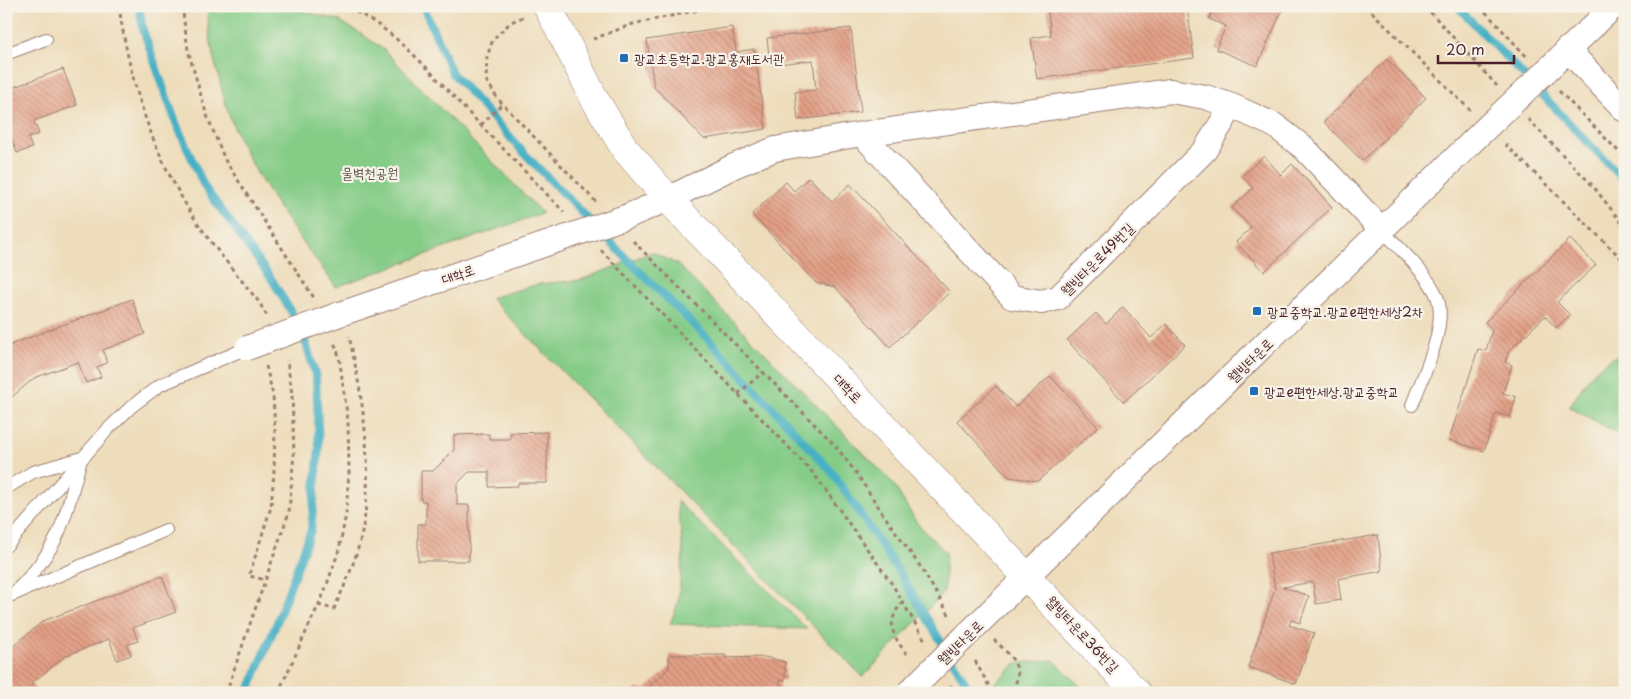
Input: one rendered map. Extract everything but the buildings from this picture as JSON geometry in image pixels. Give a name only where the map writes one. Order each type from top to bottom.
[{"type":"street","name":"웰빙타운로","points":[[916,685],[1614,6]]},
{"type":"street","name":"대학로","points":[[538,10],[566,44],[594,98],[625,149],[668,199],[1028,576]]},
{"type":"street","points":[[1568,49],[1625,110]]},
{"type":"street","points":[[668,199],[734,166],[775,149],[862,134],[1171,91],[1205,97],[1232,106],[1274,125],[1304,148],[1383,231]]},
{"type":"street","name":"웰빙타운로49번길","points":[[862,134],[1012,297],[1041,302],[1058,298],[1205,150],[1232,106]]},
{"type":"street","name":"대학로","points":[[247,348],[337,316],[565,228],[628,216],[668,199]]},
{"type":"street","name":"웰빙타운로36번길","points":[[1028,576],[1137,693]]},
{"type":"lane","points":[[6,54],[46,39]]},
{"type":"lane","points":[[1383,231],[1427,280],[1436,293],[1440,308],[1439,332],[1412,405]]},
{"type":"lane","points":[[6,546],[108,429],[132,406],[160,385],[247,348]]},
{"type":"lane","points":[[6,488],[33,472],[82,458]]},
{"type":"lane","points":[[9,598],[28,579],[48,554],[58,534],[82,458]]},
{"type":"lane","points":[[9,598],[166,530]]},
{"type":"path","points":[[119,7],[132,6]]},
{"type":"path","points":[[341,6],[371,21],[395,38],[480,125],[565,228]]},
{"type":"path","points":[[566,44],[633,24],[718,6]]},
{"type":"path","points":[[538,10],[511,22],[493,39],[488,56],[486,80],[502,104],[598,204]]},
{"type":"path","points":[[480,125],[502,104]]},
{"type":"path","points":[[633,240],[834,444],[922,569],[955,627]]},
{"type":"path","points":[[596,245],[814,474],[903,601],[926,643]]},
{"type":"path","points":[[318,605],[334,609],[348,577],[360,540],[365,510],[367,467],[364,427],[356,368],[349,335]]},
{"type":"path","points":[[266,365],[273,395],[275,431],[274,472],[271,507],[249,576],[266,580]]},
{"type":"path","points":[[739,394],[762,373]]},
{"type":"path","points":[[903,601],[894,612],[892,622],[894,634],[916,685]]},
{"type":"path","points":[[984,618],[1010,656],[1017,670],[1015,684],[1007,693]]},
{"type":"path","points":[[974,660],[993,693]]},
{"type":"path","points":[[950,684],[955,693]]},
{"type":"green space","name":"물벽천공원","points":[[207,6],[282,6],[338,20],[360,33],[383,49],[542,213],[336,287],[276,204],[250,161],[239,138],[228,110],[214,60]]},
{"type":"green space","points":[[652,252],[677,264],[892,482],[917,523],[946,553],[944,592],[863,677],[490,298],[538,284],[581,280]]},
{"type":"green space","points":[[1625,353],[1625,425],[1617,433],[1569,407],[1598,368]]},
{"type":"green space","points":[[677,501],[807,629],[670,624],[678,603],[683,552]]},
{"type":"green space","points":[[1054,660],[1087,693],[984,693],[1017,663]]},
{"type":"waterway","points":[[139,6],[143,30],[176,123],[204,186],[271,278],[302,330],[316,377],[319,448],[311,530],[248,693]]},
{"type":"waterway","points":[[423,6],[452,73],[525,154],[711,342],[832,472],[899,572],[972,693]]},
{"type":"waterway","points":[[1457,6],[1625,181]]},
{"type":"place","name":"광교초등학교.광교홍재도서관","points":[[624,58]]},
{"type":"place","name":"광교중학교.광교e편한세상2차","points":[[1257,311]]},
{"type":"place","name":"광교e편한세상.광교중학교","points":[[1254,391]]}]
